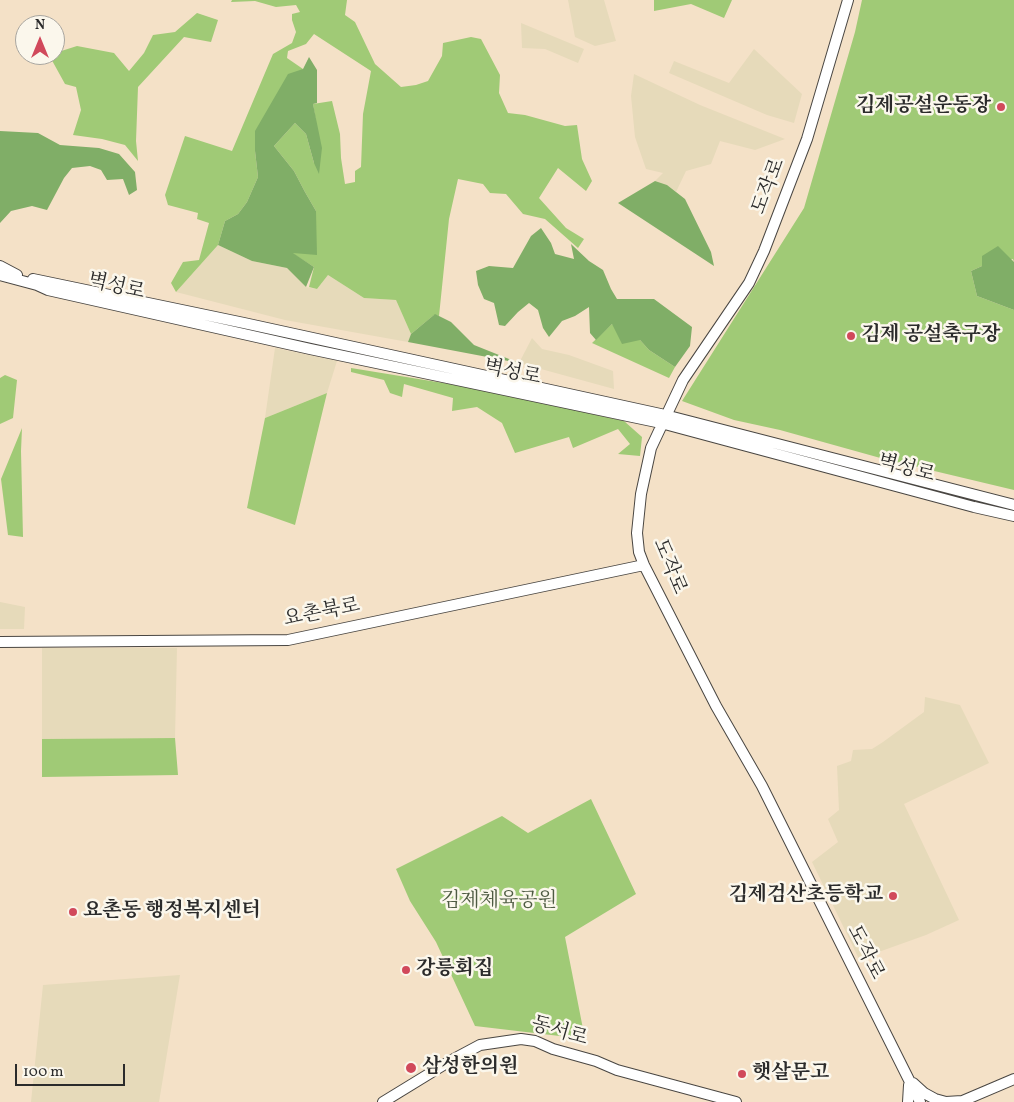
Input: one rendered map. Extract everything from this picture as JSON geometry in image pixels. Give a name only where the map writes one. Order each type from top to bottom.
[{"type":"main road","name":"도작로","points":[[848,0],[807,140],[764,251],[749,283],[683,380],[651,448],[641,494],[637,533],[644,565],[716,706],[762,786],[920,1102]]},
{"type":"main road","points":[[0,266],[20,277]]},
{"type":"main road","name":"벽성로","points":[[0,274],[244,322],[663,419],[1014,505]]},
{"type":"main road","name":"벽성로","points":[[0,274],[48,290],[310,349],[663,419],[974,507],[1014,516]]},
{"type":"main road","points":[[0,281],[37,285]]},
{"type":"main road","name":"요촌북로","points":[[0,642],[288,640],[644,565]]},
{"type":"main road","name":"동서로","points":[[383,1102],[450,1060],[480,1045],[521,1039],[535,1041],[553,1049],[596,1061],[617,1070],[736,1102]]},
{"type":"main road","points":[[908,1079],[924,1093],[946,1102],[966,1100],[1014,1079]]},
{"type":"main road","points":[[908,1079],[908,1102]]},
{"type":"shaded area","points":[[568,0],[604,0],[616,41],[595,46],[575,37]]},
{"type":"shaded area","points":[[521,23],[584,49],[578,63],[545,49],[522,48]]},
{"type":"shaded area","points":[[754,49],[802,94],[794,123],[767,115],[669,73],[674,61],[729,83]]},
{"type":"shaded area","points":[[634,74],[700,105],[785,139],[755,150],[720,141],[711,164],[686,171],[676,192],[667,185],[655,181],[663,173],[646,169],[635,137],[631,96]]},
{"type":"shaded area","points":[[218,245],[252,261],[287,268],[306,287],[317,289],[328,275],[364,298],[396,300],[411,334],[408,342],[285,320],[176,292]]},
{"type":"shaded area","points":[[532,338],[542,349],[569,355],[613,371],[614,389],[519,363]]},
{"type":"shaded area","points":[[275,348],[337,361],[327,393],[265,418]]},
{"type":"shaded area","points":[[0,602],[25,607],[24,629],[0,629]]},
{"type":"shaded area","points":[[42,648],[177,648],[175,738],[42,739]]},
{"type":"shaded area","points":[[925,697],[960,705],[989,763],[904,804],[959,920],[926,935],[859,959],[812,862],[838,842],[828,819],[839,810],[837,766],[851,761],[853,750],[872,749],[924,712]]},
{"type":"shaded area","points":[[180,975],[159,1102],[31,1102],[43,985]]},
{"type":"green space","points":[[232,0],[347,0],[345,15],[355,22],[375,64],[401,87],[428,81],[442,56],[443,43],[471,37],[481,39],[500,75],[499,93],[508,113],[525,115],[565,126],[577,125],[582,159],[592,181],[586,191],[558,168],[539,198],[566,228],[584,239],[578,248],[545,219],[523,214],[506,194],[490,193],[483,184],[458,179],[449,219],[439,316],[434,315],[411,334],[396,300],[364,298],[328,275],[317,289],[309,287],[314,267],[292,253],[316,211],[294,171],[274,146],[295,123],[306,134],[314,163],[316,122],[313,104],[332,101],[340,134],[345,184],[355,182],[355,171],[361,167],[363,114],[371,71],[314,34],[306,44],[288,51],[287,58],[303,69],[255,151],[258,177],[247,202],[238,214],[225,221],[218,245],[176,292],[171,283],[183,262],[199,260],[209,223],[197,219],[198,213],[168,205],[165,195],[185,136],[232,151],[273,54],[292,43],[296,32],[292,14],[300,12],[296,5],[276,7],[255,1],[231,2]]},
{"type":"green space","points":[[654,0],[732,0],[724,18],[691,4],[654,11]]},
{"type":"green space","points":[[862,0],[1014,0],[1014,262],[1013,259],[982,266],[971,271],[977,296],[1014,310],[1014,490],[734,420],[682,401],[804,208],[855,32]]},
{"type":"green space","points":[[197,13],[218,20],[211,42],[184,37],[138,87],[136,141],[138,161],[125,145],[102,139],[73,135],[81,110],[76,87],[65,84],[55,65],[65,65],[65,50],[77,46],[114,53],[129,71],[144,53],[153,35],[175,32]]},
{"type":"green space","points":[[309,57],[317,70],[317,103],[313,104],[322,148],[319,174],[306,134],[295,123],[274,146],[294,171],[316,211],[317,255],[293,253],[314,267],[306,287],[287,268],[252,261],[218,245],[225,221],[238,214],[247,202],[258,177],[255,131],[288,74],[303,69]]},
{"type":"green space","points":[[0,131],[38,133],[60,145],[99,148],[119,154],[135,172],[137,190],[129,195],[123,179],[107,180],[101,170],[90,166],[72,168],[64,178],[47,210],[32,206],[11,211],[0,223]]},
{"type":"green space","points":[[655,181],[667,185],[685,199],[711,252],[714,266],[618,203]]},
{"type":"green space","points":[[541,228],[551,243],[555,254],[574,259],[571,244],[589,261],[603,270],[617,299],[654,299],[692,327],[690,346],[675,367],[649,350],[640,340],[622,344],[612,324],[596,340],[590,333],[589,307],[575,316],[562,321],[549,337],[543,328],[538,310],[529,303],[505,326],[499,325],[494,303],[484,299],[478,285],[476,271],[489,266],[513,268],[531,236]]},
{"type":"green space","points":[[998,246],[1014,262],[1014,310],[977,296],[971,271],[982,266],[982,256]]},
{"type":"green space","points":[[435,314],[451,322],[474,345],[519,363],[408,342],[411,334]]},
{"type":"green space","points":[[612,324],[640,340],[649,350],[675,367],[669,378],[592,343]]},
{"type":"green space","points":[[351,368],[480,389],[624,421],[642,437],[640,456],[618,454],[630,444],[618,429],[573,448],[569,437],[515,453],[502,423],[477,407],[452,411],[453,398],[404,384],[402,397],[390,393],[384,380],[351,372]]},
{"type":"green space","points":[[5,375],[17,380],[13,418],[0,424],[0,378]]},
{"type":"green space","points":[[327,393],[295,525],[247,508],[265,418]]},
{"type":"green space","points":[[22,428],[23,537],[8,535],[1,479]]},
{"type":"green space","points":[[175,738],[178,775],[42,777],[42,739]]},
{"type":"green space","name":"김제체육공원","points":[[591,799],[636,894],[565,937],[585,1039],[475,1026],[436,942],[410,901],[396,869],[502,816],[528,833]]},
{"type":"place","name":"김제공설운동장","points":[[1001,107]]},
{"type":"place","name":"김제 공설축구장","points":[[851,336]]},
{"type":"place","name":"김제검산초등학교","points":[[893,896]]},
{"type":"place","name":"요촌동 행정복지센터","points":[[73,912]]},
{"type":"place","name":"강릉회집","points":[[406,970]]},
{"type":"place","name":"삼성한의원","points":[[411,1068]]},
{"type":"place","name":"햇살문고","points":[[742,1074]]}]
